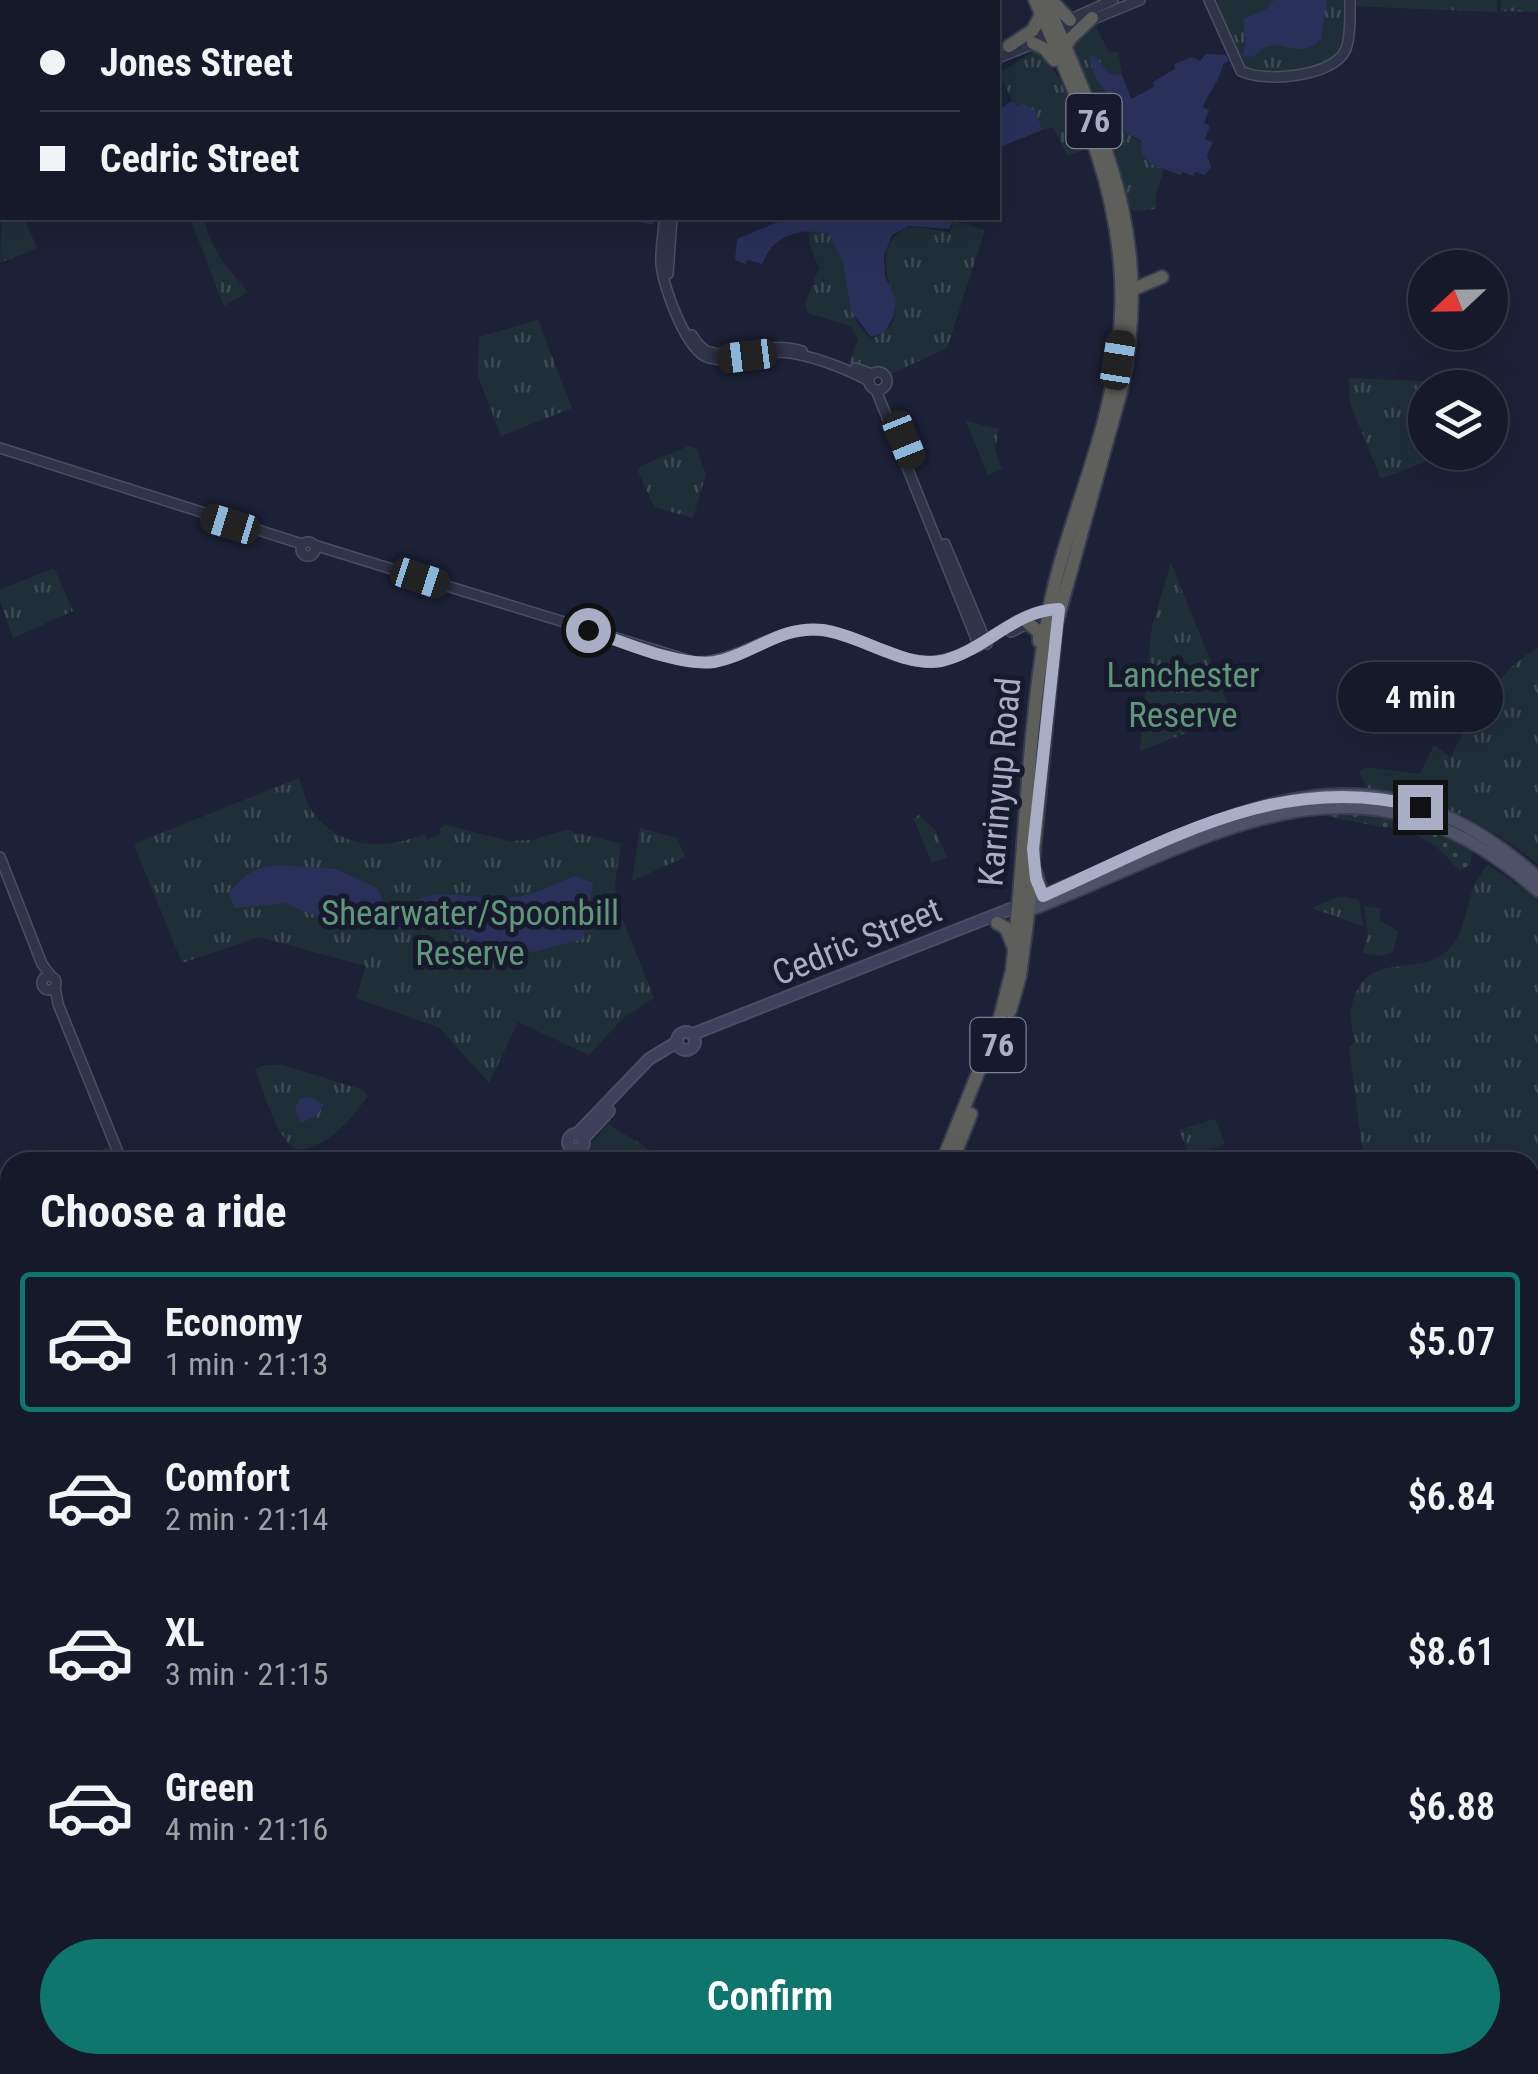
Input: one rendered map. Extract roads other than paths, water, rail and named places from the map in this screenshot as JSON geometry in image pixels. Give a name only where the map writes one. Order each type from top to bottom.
[{"type":"highway","name":"Karrinyup Road","points":[[946,1152],[999,1020],[1033,849],[1053,613],[1100,466],[1130,352],[1134,288],[1130,240],[1117,183],[1064,48],[1034,0]]},
{"type":"highway","name":"Karrinyup Road","points":[[956,1152],[1020,976],[1041,663],[1118,360],[1124,276],[1117,228],[1102,169],[1052,31],[1049,0]]},
{"type":"highway","points":[[1049,0],[1070,20]]},
{"type":"highway","points":[[1001,52],[1033,30],[1041,14]]},
{"type":"highway","points":[[1064,48],[1092,18]]},
{"type":"highway","points":[[1033,43],[1051,55],[1070,88]]},
{"type":"highway","points":[[1134,288],[1162,277]]},
{"type":"highway","points":[[1082,496],[1094,466],[1100,466]]},
{"type":"highway","points":[[1028,623],[1039,632],[1041,663]]},
{"type":"highway","points":[[1033,849],[1036,879],[1043,896]]},
{"type":"highway","points":[[996,923],[1010,934],[1014,954]]},
{"type":"main road","name":"Cedric Street","points":[[694,1038],[1023,908],[1263,804],[1311,796],[1362,795],[1420,807],[1490,838],[1538,878]]},
{"type":"main road","name":"Cedric Street","points":[[1172,845],[1294,810],[1318,806],[1378,809],[1456,833],[1500,860],[1538,891]]},
{"type":"main road","name":"Cedric Street","points":[[568,1152],[572,1146],[570,1136],[580,1136],[649,1060],[678,1044],[682,1032],[694,1038],[996,923],[1043,896],[1106,872]]},
{"type":"street","points":[[1001,52],[1033,43],[1113,0]]},
{"type":"street","points":[[1001,52],[1140,0]]},
{"type":"street","points":[[1208,0],[1242,71],[1250,76],[1297,77],[1342,55],[1347,47],[1350,0]]},
{"type":"street","points":[[664,220],[660,264],[664,281],[688,340],[698,354],[715,360],[782,352],[875,383],[982,644]]},
{"type":"street","points":[[672,220],[668,273],[692,336],[706,350],[716,354],[782,346],[875,383]]},
{"type":"street","points":[[0,450],[691,666],[724,664],[778,640],[802,635],[836,638],[923,666],[954,662],[1030,615],[1053,613]]},
{"type":"street","points":[[982,644],[1053,613]]},
{"type":"street","points":[[0,857],[118,1152]]},
{"type":"water","points":[[1274,0],[1327,0],[1321,39],[1306,48],[1273,45],[1252,57],[1242,56],[1246,45],[1243,19],[1266,9]]},
{"type":"water","points":[[1206,54],[1226,55],[1229,61],[1223,64],[1203,107],[1209,110],[1204,123],[1210,126],[1205,139],[1213,142],[1207,155],[1211,167],[1205,175],[1180,175],[1151,164],[1142,154],[1141,141],[1124,131],[1108,95],[1097,81],[1089,57],[1094,55],[1109,73],[1122,75],[1131,99],[1154,87],[1153,82],[1175,69],[1174,64],[1192,57],[1200,61]]},
{"type":"water","points":[[1012,101],[1018,106],[1023,103],[1036,112],[1042,130],[1000,147],[1000,109]]},
{"type":"water","points":[[782,220],[952,220],[950,229],[909,226],[892,235],[884,256],[885,276],[896,300],[894,315],[885,332],[871,337],[851,311],[843,262],[829,234],[808,232],[789,236],[773,246],[762,264],[735,260],[737,239]]},
{"type":"water","points":[[276,865],[336,869],[377,888],[386,907],[384,916],[387,914],[382,927],[337,921],[286,903],[234,908],[229,893],[239,881],[255,870]]},
{"type":"water","points":[[574,876],[593,883],[583,939],[533,952],[482,945],[452,930],[428,929],[411,910],[413,902],[433,895],[515,897]]},
{"type":"water","points":[[312,1097],[324,1105],[316,1116],[301,1123],[295,1109],[300,1098]]},
{"type":"waterway","points":[[632,220],[652,223]]},
{"type":"park label","name":"Lanchester Reserve","points":[[1183,695]]},
{"type":"park label","name":"Shearwater/Spoonbill Reserve","points":[[470,933]]}]
